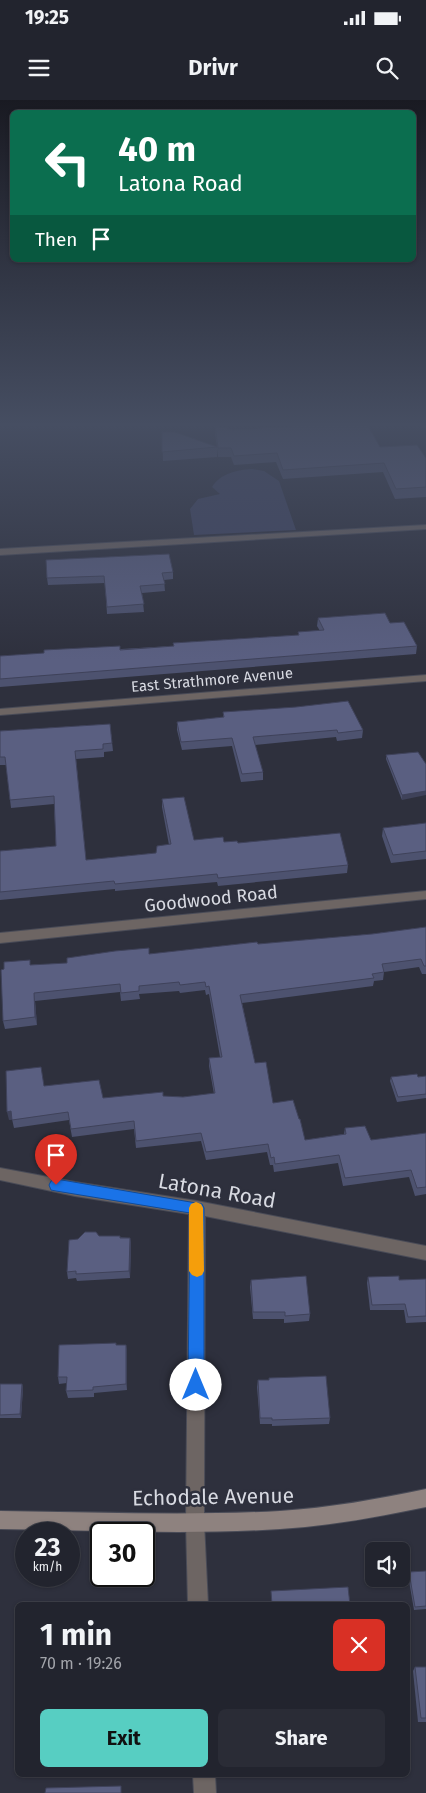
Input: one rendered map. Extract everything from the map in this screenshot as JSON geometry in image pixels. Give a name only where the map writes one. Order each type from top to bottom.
[{"type":"main road","name":"Echodale Avenue","points":[[0,1520],[195,1522],[282,1520],[372,1509],[426,1498]]},
{"type":"street","points":[[0,552],[426,527]]},
{"type":"street","name":"East Strathmore Avenue","points":[[0,712],[426,678]]},
{"type":"street","name":"Goodwood Road","points":[[0,938],[426,895]]},
{"type":"street","name":"Latona Road","points":[[0,1174],[75,1189],[197,1208],[426,1252]]},
{"type":"street","points":[[197,1208],[195,1522],[198,1602]]},
{"type":"street","points":[[204,1777],[205,1793]]},
{"type":"shaded area","points":[[196,502],[286,502],[296,530],[194,535],[190,509]]},
{"type":"building","points":[[169,554],[173,572],[162,573],[165,584],[140,586],[144,604],[107,607],[104,576],[47,578],[46,560]]},
{"type":"building","points":[[385,613],[390,623],[404,622],[417,646],[0,679],[0,656],[44,653],[44,650],[120,646],[120,650],[174,646],[173,643],[299,635],[298,632],[324,630],[318,618]]},
{"type":"building","points":[[348,701],[363,730],[338,733],[337,730],[253,737],[263,772],[242,774],[232,738],[181,742],[177,722],[224,717],[223,712]]},
{"type":"building","points":[[110,724],[112,743],[103,744],[103,749],[75,751],[86,860],[156,853],[157,846],[171,844],[162,799],[184,797],[194,840],[223,837],[224,842],[237,841],[238,843],[340,833],[348,865],[218,878],[217,874],[115,884],[114,881],[0,892],[0,851],[56,846],[54,796],[10,800],[5,757],[0,757],[0,731]]},
{"type":"building","points":[[418,752],[426,764],[426,791],[402,795],[386,755]]},
{"type":"building","points":[[426,823],[426,851],[393,855],[383,828]]},
{"type":"building","points":[[426,927],[426,966],[424,966],[421,959],[382,964],[384,972],[372,974],[374,978],[240,995],[255,1063],[266,1062],[273,1103],[293,1100],[305,1140],[346,1134],[345,1128],[365,1126],[371,1140],[426,1133],[426,1187],[417,1188],[411,1170],[345,1178],[339,1155],[275,1164],[274,1157],[271,1158],[268,1144],[206,1152],[201,1133],[136,1141],[134,1121],[71,1129],[68,1112],[12,1120],[11,1111],[7,1112],[6,1071],[41,1067],[44,1086],[99,1080],[103,1098],[163,1092],[163,1096],[183,1097],[215,1093],[209,1058],[222,1057],[209,986],[206,987],[205,982],[180,985],[179,982],[139,986],[139,991],[121,993],[120,984],[34,993],[35,1017],[3,1021],[1,970],[4,969],[4,962],[30,960],[30,965],[67,963],[67,958],[115,951],[149,948],[149,954],[257,942],[258,944],[372,934]]},
{"type":"building","points":[[417,1074],[418,1077],[426,1076],[426,1094],[398,1097],[391,1077]]},
{"type":"building","points":[[85,1232],[96,1232],[99,1236],[130,1238],[129,1271],[76,1274],[76,1271],[67,1272],[69,1240],[78,1239]]},
{"type":"building","points":[[306,1276],[310,1314],[285,1316],[285,1312],[253,1312],[251,1280]]},
{"type":"building","points":[[399,1276],[399,1280],[426,1279],[426,1316],[408,1317],[405,1304],[372,1305],[368,1277]]},
{"type":"building","points":[[116,1343],[116,1345],[126,1345],[126,1384],[93,1387],[93,1390],[66,1391],[67,1377],[58,1377],[59,1345]]},
{"type":"building","points":[[326,1376],[330,1418],[272,1420],[272,1418],[260,1418],[258,1380]]},
{"type":"building","points":[[0,1384],[22,1384],[20,1414],[0,1415]]},
{"type":"building","points":[[426,1571],[426,1606],[415,1607],[410,1572]]},
{"type":"building","points":[[348,1587],[350,1602],[272,1602],[271,1591]]},
{"type":"building","points":[[415,1667],[426,1667],[426,1718],[421,1718]]},
{"type":"building","points":[[121,1786],[121,1793],[45,1793],[46,1788]]},
{"type":"slow traffic","points":[[196,1208],[197,1271]]},
{"type":"route","points":[[56,1185],[197,1208],[196,1385]]}]
